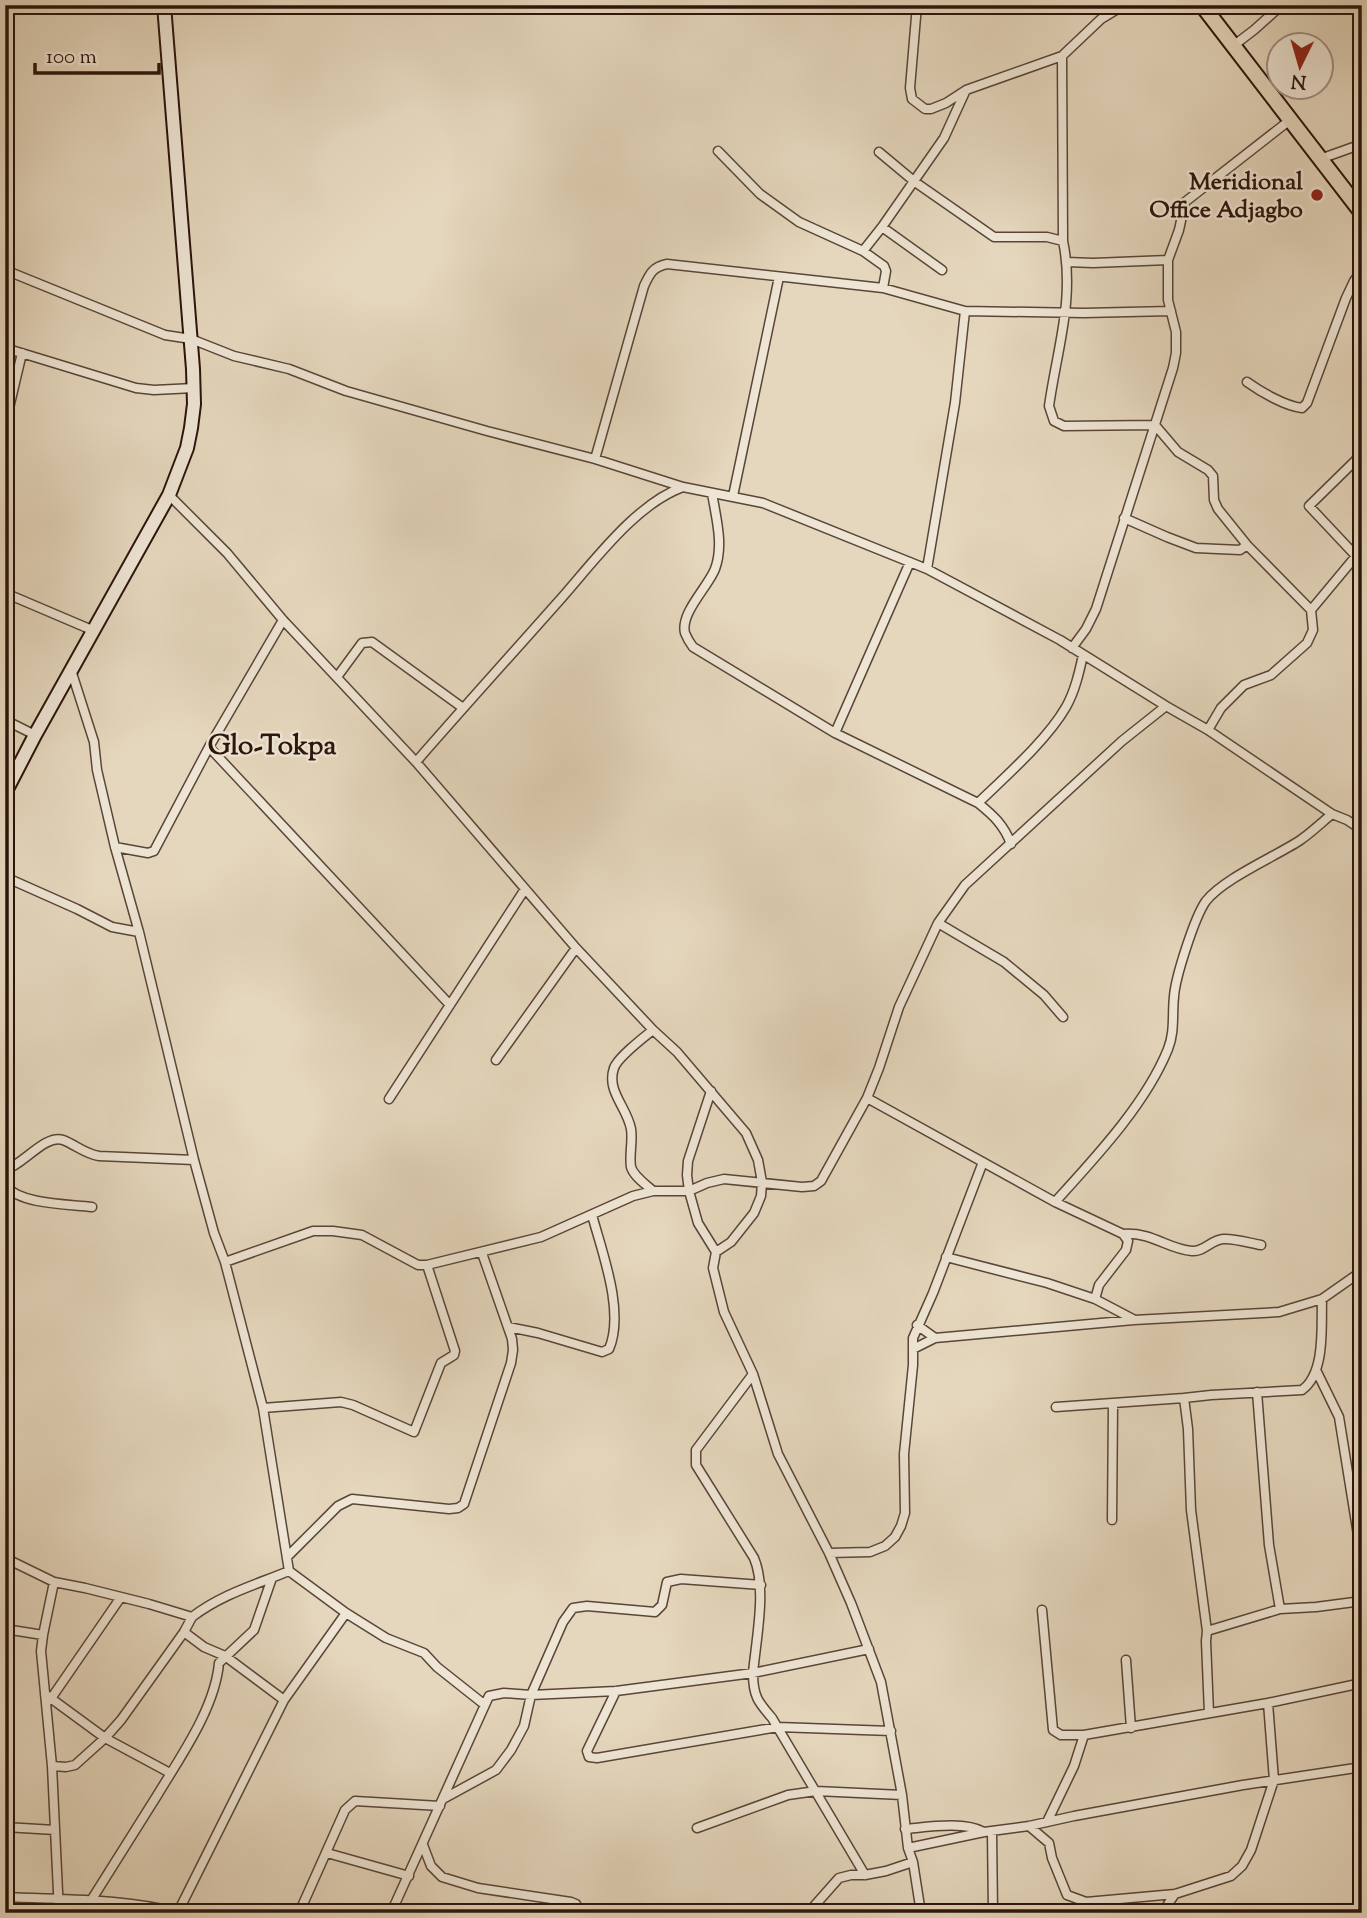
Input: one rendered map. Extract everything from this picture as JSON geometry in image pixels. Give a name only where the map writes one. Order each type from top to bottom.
[{"type":"highway","points":[[1202,5],[1362,214]]},
{"type":"main road","points":[[5,793],[92,630],[169,495],[187,448],[194,388],[164,5]]},
{"type":"street","points":[[917,5],[909,88],[912,99],[925,109],[946,103],[966,90],[1062,56],[1101,19],[1124,5]]},
{"type":"street","points":[[1233,46],[1282,5]]},
{"type":"street","points":[[1062,56],[1063,241],[1068,262],[1066,313],[1049,406],[1054,421],[1063,426],[1155,425]]},
{"type":"street","points":[[863,251],[944,138],[966,90]]},
{"type":"street","points":[[1072,648],[1096,609],[1173,368],[1176,332],[1168,300],[1168,260],[1179,230],[1185,202],[1290,120]]},
{"type":"street","points":[[1320,159],[1362,144]]},
{"type":"street","points":[[718,151],[760,194],[799,222],[863,251],[884,266],[886,271],[883,288]]},
{"type":"street","points":[[879,152],[994,237],[1047,237],[1063,241]]},
{"type":"street","points":[[882,227],[942,270]]},
{"type":"street","points":[[1068,262],[1168,260]]},
{"type":"street","points":[[595,459],[644,286],[651,271],[657,266],[667,264],[883,288],[965,311],[1171,312]]},
{"type":"street","points":[[5,270],[165,335],[191,339],[234,356],[280,366],[359,395],[595,459],[683,487],[763,503],[927,569],[1060,640],[1208,730],[1332,814],[1362,830]]},
{"type":"street","points":[[1247,382],[1294,407],[1302,408],[1307,404],[1346,298],[1353,281],[1362,270]]},
{"type":"street","points":[[733,496],[779,276]]},
{"type":"street","points":[[927,569],[955,404],[965,311]]},
{"type":"street","points":[[5,348],[136,388],[194,388]]},
{"type":"street","points":[[5,425],[22,353]]},
{"type":"street","points":[[1155,425],[1178,452],[1208,470],[1213,476],[1214,500],[1218,509],[1247,545],[1311,610],[1313,630],[1307,643],[1271,675],[1244,685],[1221,708],[1208,730]]},
{"type":"street","points":[[1311,610],[1359,554],[1309,506],[1362,454]]},
{"type":"street","points":[[416,762],[608,545],[659,498],[683,487]]},
{"type":"street","points":[[712,493],[720,542],[715,569],[684,626],[685,635],[693,648],[835,733],[978,803],[1006,830],[1011,844]]},
{"type":"street","points":[[169,495],[227,553],[284,620],[416,762],[576,948],[677,1052],[746,1133],[758,1160],[762,1182],[761,1196],[754,1213],[732,1242],[716,1252]]},
{"type":"street","points":[[1124,518],[1196,548],[1240,550],[1247,545]]},
{"type":"street","points":[[835,733],[910,562]]},
{"type":"street","points":[[5,593],[92,630]]},
{"type":"street","points":[[115,847],[148,853],[154,851],[209,747],[284,620]]},
{"type":"street","points":[[337,677],[362,643],[372,642],[463,708]]},
{"type":"street","points":[[978,803],[1053,726],[1071,696],[1083,656]]},
{"type":"street","points":[[71,670],[94,743],[97,770],[115,847],[139,932],[194,1160],[214,1233],[226,1262],[263,1408],[289,1570],[346,1613],[386,1638],[424,1653],[437,1667],[485,1705]]},
{"type":"street","points":[[226,1262],[313,1231],[333,1231],[362,1235],[418,1265],[427,1265],[541,1237],[633,1196],[653,1191],[689,1191],[724,1179],[814,1186],[821,1181],[867,1098],[899,1007],[937,923],[965,885],[1122,741],[1166,706]]},
{"type":"street","points":[[5,720],[35,734]]},
{"type":"street","points":[[209,747],[450,1005]]},
{"type":"street","points":[[1055,1202],[1093,1160],[1143,1097],[1168,1048],[1174,1023],[1175,982],[1205,902],[1219,889],[1301,840],[1332,814]]},
{"type":"street","points":[[5,877],[112,927],[139,932]]},
{"type":"street","points":[[389,1099],[525,889]]},
{"type":"street","points":[[937,923],[1004,962],[1044,995],[1063,1017]]},
{"type":"street","points":[[496,1060],[576,948]]},
{"type":"street","points":[[653,1030],[615,1065],[612,1078],[613,1089],[629,1120],[632,1168],[653,1191]]},
{"type":"street","points":[[711,1091],[688,1161],[689,1191],[698,1223],[716,1252],[713,1268],[724,1312],[753,1374],[778,1454],[829,1553],[881,1682],[921,1913]]},
{"type":"street","points":[[867,1098],[1055,1202],[1123,1234],[1128,1241],[1126,1250],[1099,1285],[1095,1298]]},
{"type":"street","points":[[5,1170],[15,1166],[50,1140],[61,1139],[88,1154],[99,1156],[194,1160]]},
{"type":"street","points":[[829,1553],[870,1552],[885,1546],[901,1526],[905,1513],[904,1454],[913,1338],[983,1162]]},
{"type":"street","points":[[5,1186],[16,1195],[28,1199],[92,1207]]},
{"type":"street","points":[[508,1327],[602,1352],[609,1349],[614,1339],[614,1301],[592,1215]]},
{"type":"street","points":[[1123,1234],[1149,1236],[1193,1251],[1201,1250],[1222,1239],[1261,1245]]},
{"type":"street","points":[[287,1557],[338,1506],[352,1499],[449,1509],[464,1504],[513,1350],[512,1339],[482,1252]]},
{"type":"street","points":[[946,1258],[1095,1298],[1135,1320]]},
{"type":"street","points":[[263,1408],[341,1402],[409,1431],[416,1431],[441,1363],[455,1352],[427,1265]]},
{"type":"street","points":[[913,1349],[935,1338],[1135,1320],[1279,1312],[1322,1299],[1362,1271]]},
{"type":"street","points":[[1056,1407],[1302,1390],[1309,1385],[1321,1350],[1322,1299]]},
{"type":"street","points":[[917,1325],[935,1338]]},
{"type":"street","points":[[1316,1370],[1339,1418],[1362,1560]]},
{"type":"street","points":[[753,1374],[696,1450],[696,1465],[758,1566],[761,1585],[753,1673],[757,1700],[778,1727],[864,1875]]},
{"type":"street","points":[[1257,1392],[1269,1545],[1280,1609]]},
{"type":"street","points":[[1184,1398],[1191,1510],[1207,1631],[1209,1713]]},
{"type":"street","points":[[1112,1520],[1113,1405]]},
{"type":"street","points":[[5,1558],[54,1582],[192,1617]]},
{"type":"street","points":[[52,1766],[75,1765],[105,1738],[121,1720],[192,1617],[227,1594],[289,1570]]},
{"type":"street","points":[[92,1899],[189,1744],[210,1699],[219,1663],[254,1630],[272,1578]]},
{"type":"street","points":[[299,1913],[345,1810],[355,1801],[442,1803],[502,1765],[524,1726],[531,1695],[563,1622],[573,1608],[587,1606],[656,1612],[662,1605],[667,1582],[681,1580],[761,1585]]},
{"type":"street","points":[[54,1582],[41,1651],[48,1697],[60,1913]]},
{"type":"street","points":[[48,1697],[121,1597]]},
{"type":"street","points":[[1207,1631],[1280,1609],[1362,1601]]},
{"type":"street","points":[[1042,1610],[1053,1730],[1061,1735],[1084,1735],[1131,1728],[1362,1683]]},
{"type":"street","points":[[5,1897],[92,1899],[179,1912],[284,1700],[346,1613]]},
{"type":"street","points":[[5,1629],[43,1635]]},
{"type":"street","points":[[184,1632],[204,1647],[225,1656],[284,1700]]},
{"type":"street","points":[[391,1913],[489,1696],[496,1693],[531,1695],[616,1691],[753,1673],[869,1648]]},
{"type":"street","points":[[1125,1660],[1131,1728]]},
{"type":"street","points":[[616,1691],[587,1751],[589,1757],[597,1758],[778,1727],[891,1731]]},
{"type":"street","points":[[48,1697],[105,1738],[170,1773]]},
{"type":"street","points":[[1029,1826],[1049,1843],[1067,1895],[1086,1902],[1175,1894],[1231,1876],[1242,1866],[1251,1850],[1274,1780],[1268,1703]]},
{"type":"street","points":[[1047,1822],[1074,1766],[1084,1735]]},
{"type":"street","points":[[908,1848],[1274,1780],[1362,1768]]},
{"type":"street","points":[[696,1828],[788,1795],[816,1791],[902,1795]]},
{"type":"street","points":[[905,1829],[975,1827],[988,1832]]},
{"type":"street","points":[[5,1828],[55,1830]]},
{"type":"street","points":[[988,1832],[993,1913]]},
{"type":"street","points":[[422,1845],[431,1866],[442,1877],[478,1888],[570,1902],[576,1904],[575,1913]]},
{"type":"street","points":[[327,1853],[409,1876]]},
{"type":"street","points":[[808,1913],[839,1878],[886,1871],[913,1862]]},
{"type":"street","points":[[1166,1913],[1175,1894]]},
{"type":"place","name":"Meridional Office Adjagbo","points":[[1317,195]]},
{"type":"district","name":"Glo-Tokpa","points":[[272,744]]}]
